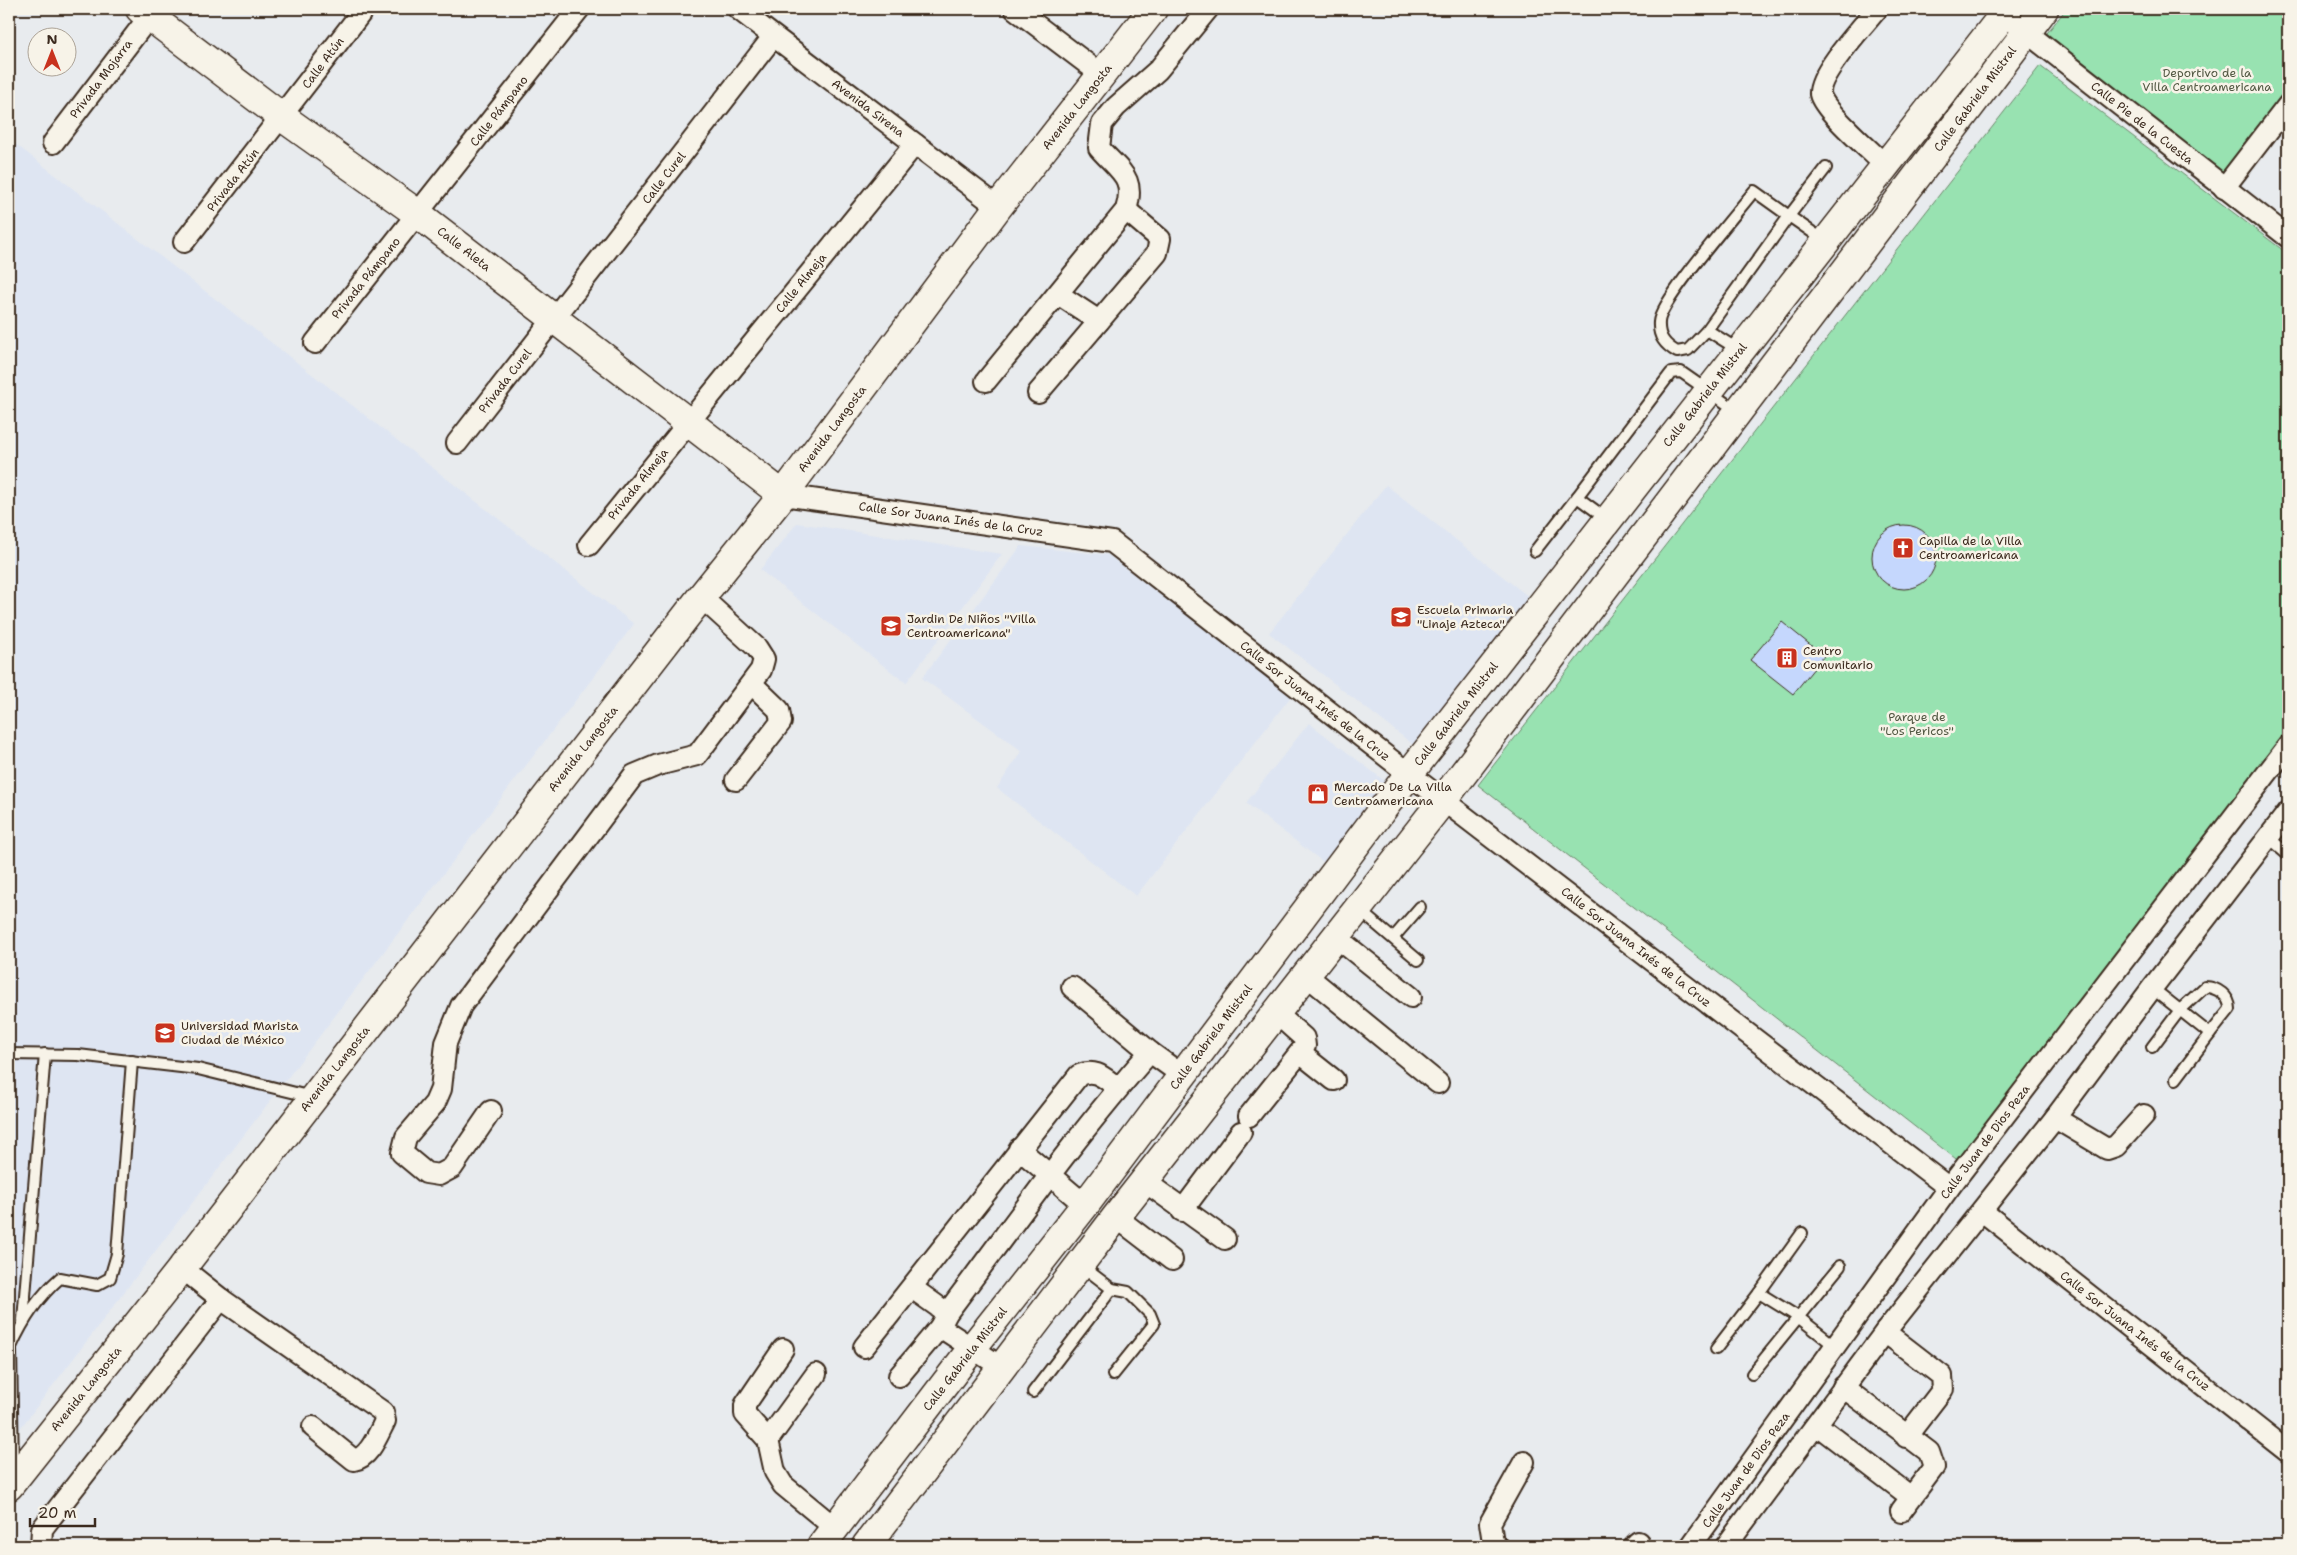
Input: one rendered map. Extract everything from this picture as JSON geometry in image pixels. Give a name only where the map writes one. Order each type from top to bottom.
[{"type":"street","name":"Calle Atún","points":[[282,117],[364,9]]},
{"type":"street","name":"Calle Pámpano","points":[[418,214],[580,9]]},
{"type":"street","name":"Avenida Sirena","points":[[738,9],[998,207]]},
{"type":"street","points":[[1015,9],[1102,75]]},
{"type":"street","name":"Avenida Langosta","points":[[11,1483],[182,1268],[782,495],[998,207],[1154,9]]},
{"type":"street","points":[[986,381],[1126,210],[1131,193],[1127,180],[1099,148],[1102,124],[1116,107],[1158,70],[1208,9]]},
{"type":"street","points":[[1877,9],[1826,75],[1820,93],[1825,106],[1884,164]]},
{"type":"street","name":"Calle Gabriela Mistral","points":[[866,1546],[1116,1217],[1444,799],[2044,9]]},
{"type":"street","name":"Calle Aleta","points":[[148,11],[282,117],[418,214],[554,318],[686,423],[782,495]]},
{"type":"street","name":"Privada Mojarra","points":[[53,143],[148,11]]},
{"type":"street","name":"Calle Gabriela Mistral","points":[[828,1537],[973,1347],[1085,1205],[1409,774],[1826,242],[2002,11]]},
{"type":"street","name":"Calle Pie de la Cuesta","points":[[2002,11],[2026,32],[2288,237]]},
{"type":"street","name":"Calle Curel","points":[[554,318],[773,37]]},
{"type":"street","points":[[2224,188],[2288,106]]},
{"type":"street","name":"Privada Atún","points":[[184,242],[282,117]]},
{"type":"street","name":"Calle Almeja","points":[[686,423],[915,144]]},
{"type":"street","points":[[1038,393],[1157,253],[1160,239],[1126,210]]},
{"type":"street","name":"Privada Pámpano","points":[[315,343],[418,214]]},
{"type":"street","points":[[1058,294],[1099,321]]},
{"type":"street","name":"Privada Curel","points":[[457,443],[554,318]]},
{"type":"street","name":"Privada Almeja","points":[[589,545],[686,423]]},
{"type":"street","name":"Calle Sor Juana Inés de la Cruz","points":[[782,495],[1112,542],[1409,774],[1949,1188]]},
{"type":"street","points":[[490,1111],[452,1168],[440,1175],[426,1172],[402,1153],[406,1137],[435,1103],[441,1089],[446,1043],[461,1006],[634,775],[658,765],[698,755],[761,670],[764,659],[757,648],[701,597]]},
{"type":"street","points":[[736,780],[781,722],[779,710],[752,684]]},
{"type":"street","name":"Calle Juan de Dios Peza","points":[[1691,1546],[1949,1188],[2288,746]]},
{"type":"street","points":[[1726,1546],[1885,1332],[2055,1118],[2152,988],[2288,812]]},
{"type":"street","points":[[1336,937],[1411,997]]},
{"type":"street","points":[[1306,975],[1438,1083]]},
{"type":"street","points":[[1072,987],[1150,1052],[1182,1075]]},
{"type":"street","points":[[1182,1210],[1305,1046],[1304,1038],[1276,1013]]},
{"type":"street","points":[[899,1376],[944,1320],[1050,1176],[1118,1088],[1150,1052]]},
{"type":"street","points":[[1300,1053],[1334,1080]]},
{"type":"street","points":[[864,1347],[1079,1075],[1089,1071],[1097,1072],[1118,1088]]},
{"type":"street","points":[[2055,1118],[2107,1149],[2116,1146],[2144,1115]]},
{"type":"street","points":[[1019,1149],[1085,1205]]},
{"type":"street","points":[[1144,1182],[1225,1239]]},
{"type":"street","name":"Calle Sor Juana Inés de la Cruz","points":[[1982,1211],[2288,1452]]},
{"type":"street","points":[[1116,1217],[1172,1260]]},
{"type":"street","points":[[182,1268],[221,1299],[383,1412],[385,1421],[367,1452],[361,1459],[354,1460],[313,1427]]},
{"type":"street","points":[[912,1288],[973,1347],[1001,1367]]},
{"type":"street","points":[[41,1546],[42,1529],[221,1299]]},
{"type":"street","points":[[1885,1332],[1942,1376],[1943,1389],[1906,1437]]},
{"type":"street","points":[[783,1348],[745,1405],[745,1414],[768,1440],[775,1472],[783,1485],[828,1537]]},
{"type":"street","points":[[768,1440],[816,1374]]},
{"type":"street","points":[[1817,1424],[1906,1504],[1934,1467],[1929,1452],[1906,1437],[1844,1387]]},
{"type":"street","points":[[1497,1546],[1492,1542],[1490,1524],[1524,1462]]},
{"type":"lane","points":[[1826,168],[1789,216],[1707,330],[1688,350],[1677,352],[1666,346],[1660,335],[1659,320],[1672,294],[1754,191],[1789,216],[1826,242]]},
{"type":"lane","points":[[1707,330],[1740,351]]},
{"type":"lane","points":[[1535,551],[1671,373],[1681,372],[1738,412]]},
{"type":"lane","points":[[1577,497],[1608,520]]},
{"type":"lane","points":[[2268,837],[2288,854]]},
{"type":"lane","points":[[1394,937],[1420,907]]},
{"type":"lane","points":[[1357,908],[1394,937],[1418,960]]},
{"type":"lane","points":[[2152,1047],[2180,1010],[2205,987],[2212,987],[2228,998],[2230,1010],[2176,1079]]},
{"type":"lane","points":[[2152,988],[2210,1034]]},
{"type":"lane","points":[[9,1054],[78,1055],[198,1069],[313,1098]]},
{"type":"lane","points":[[23,1321],[45,1054]]},
{"type":"lane","points":[[11,1483],[10,1347],[23,1321],[44,1292],[60,1278],[97,1286],[110,1278],[117,1254],[132,1061]]},
{"type":"lane","points":[[1716,1349],[1802,1234]]},
{"type":"lane","points":[[1081,1265],[1112,1289],[1128,1292],[1150,1314],[1154,1324],[1113,1375]]},
{"type":"lane","points":[[1752,1374],[1840,1266]]},
{"type":"lane","points":[[1033,1392],[1112,1289]]},
{"type":"lane","points":[[1759,1293],[1798,1317],[1835,1346]]},
{"type":"shaded area","name":"Universidad Marista Ciudad de México","points":[[9,139],[634,624],[9,1443]]},
{"type":"shaded area","name":"Escuela Primaria \"Linaje Azteca\"","points":[[1386,485],[1534,601],[1415,746],[1269,633]]},
{"type":"shaded area","name":"Jardin De Niños \"Villa Centroamericana\"","points":[[797,523],[1002,554],[906,683],[760,570]]},
{"type":"shaded area","points":[[1021,546],[1108,555],[1292,695],[1136,896],[997,788],[1022,751],[922,678]]},
{"type":"shaded area","name":"Mercado De La Villa Centroamericana","points":[[1309,723],[1390,785],[1327,865],[1246,803]]},
{"type":"green space","name":"Deportivo de la Villa Centroamericana","points":[[2066,9],[2288,9],[2288,92],[2220,180],[2040,42]]},
{"type":"green space","name":"Parque de \"Los Pericos\"","points":[[2040,66],[2288,254],[2288,747],[1965,1166],[1478,785]]},
{"type":"building","points":[[1904,525],[1916,527],[1927,534],[1934,545],[1936,557],[1934,569],[1927,580],[1916,587],[1904,589],[1892,587],[1881,580],[1874,569],[1872,557],[1874,545],[1881,534],[1892,527]]},
{"type":"building","name":"Centro Comunitario","points":[[1782,622],[1824,656],[1793,694],[1750,660]]},
{"type":"place","name":"Capilla de la Villa Centroamericana","points":[[1903,548]]},
{"type":"place","name":"Escuela Primaria \"Linaje Azteca\"","points":[[1401,617]]},
{"type":"place","name":"Jardin De Niños \"Villa Centroamericana\"","points":[[891,626]]},
{"type":"place","name":"Centro Comunitario","points":[[1787,658]]},
{"type":"place","name":"Mercado De La Villa Centroamericana","points":[[1318,794]]},
{"type":"place","name":"Universidad Marista Ciudad de México","points":[[165,1033]]}]
